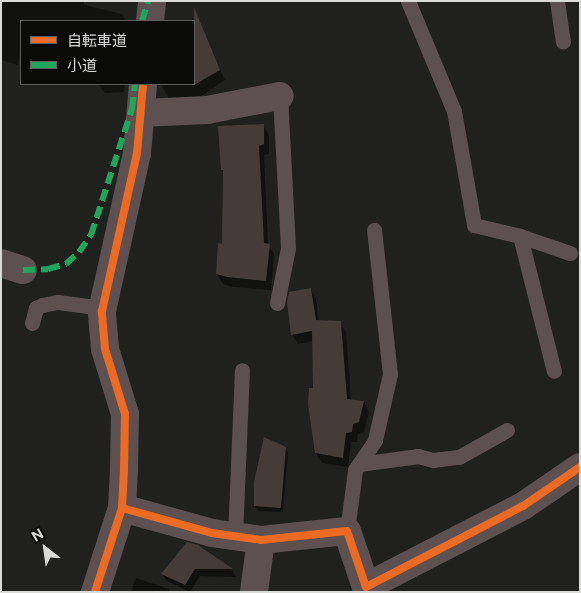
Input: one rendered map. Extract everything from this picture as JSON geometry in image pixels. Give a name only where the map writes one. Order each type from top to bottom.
[{"type":"street","points":[[150,20],[152,1]]},
{"type":"street","points":[[95,592],[122,508],[125,414],[105,349],[103,308],[136,153],[144,85]]},
{"type":"street","points":[[141,112],[207,110],[280,96]]},
{"type":"street","points":[[122,508],[212,533],[248,538],[348,531],[366,589],[523,506],[580,468]]},
{"type":"street","points":[[248,538],[254,592]]},
{"type":"lane","points":[[408,1],[454,112],[474,225],[520,236],[570,252]]},
{"type":"lane","points":[[557,1],[563,42]]},
{"type":"lane","points":[[277,303],[288,248],[280,96]]},
{"type":"lane","points":[[348,531],[355,470],[375,440],[390,374],[374,230]]},
{"type":"lane","points":[[520,236],[554,371]]},
{"type":"lane","points":[[32,323],[36,308],[42,305],[58,302],[103,308]]},
{"type":"lane","points":[[242,370],[248,538]]},
{"type":"lane","points":[[358,464],[418,456],[433,460],[459,457],[507,430]]},
{"type":"building","points":[[194,7],[220,70],[195,84],[195,20]]},
{"type":"building","points":[[264,124],[264,144],[259,146],[264,243],[270,244],[266,281],[216,274],[218,243],[222,244],[223,170],[221,170],[218,126]]},
{"type":"building","points":[[311,288],[316,320],[341,321],[347,399],[364,401],[359,422],[353,424],[352,432],[346,433],[343,458],[315,453],[308,404],[309,388],[313,388],[312,331],[291,335],[287,302],[289,292]]},
{"type":"building","points":[[264,437],[286,447],[281,508],[254,506],[254,482]]},
{"type":"building","points":[[187,542],[198,545],[233,569],[195,569],[185,585],[161,574]]},
{"type":"marked path","points":[[142,20],[148,1]]},
{"type":"marked path","points":[[23,270],[48,269],[66,264],[79,252],[91,235],[132,109],[135,85]]},
{"type":"cycle path","points":[[95,592],[122,508],[124,469],[125,414],[105,349],[102,311],[137,153],[143,85]]},
{"type":"cycle path","points":[[122,508],[212,533],[261,540],[347,531],[366,587],[523,506],[580,467]]}]
